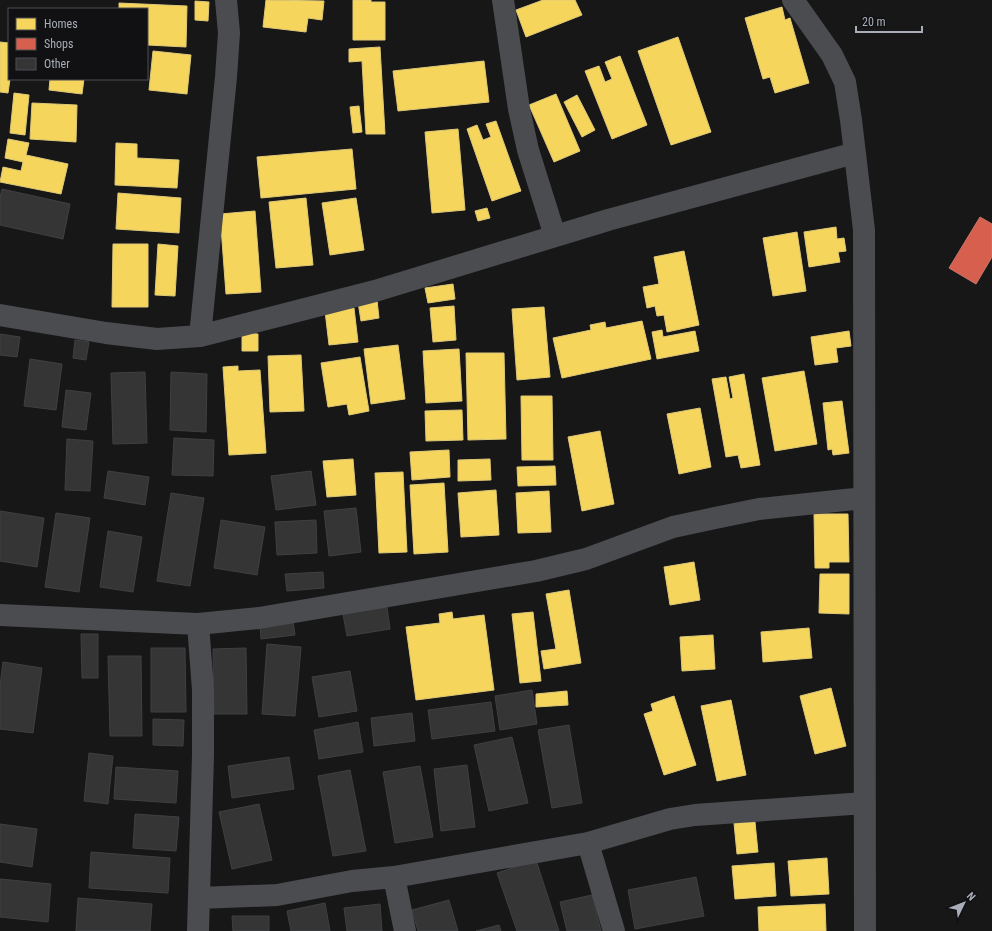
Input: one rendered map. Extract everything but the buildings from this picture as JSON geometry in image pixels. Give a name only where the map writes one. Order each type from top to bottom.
[{"type":"street","points":[[200,336],[227,62],[229,32],[226,0]]},
{"type":"street","points":[[502,0],[519,109],[528,150],[555,236]]},
{"type":"street","points":[[792,0],[832,55],[845,82],[864,230],[865,931]]},
{"type":"street","points":[[0,315],[121,335],[157,339],[200,336],[375,291],[555,236],[855,153]]},
{"type":"street","points":[[0,615],[198,624],[259,618],[536,571],[586,558],[673,528],[759,509],[864,498]]},
{"type":"street","points":[[198,624],[203,690],[203,748],[198,931]]},
{"type":"street","points":[[199,898],[277,895],[352,881],[394,877],[588,843],[670,819],[695,815],[865,803]]},
{"type":"street","points":[[588,843],[614,931]]},
{"type":"street","points":[[394,877],[405,931]]}]
